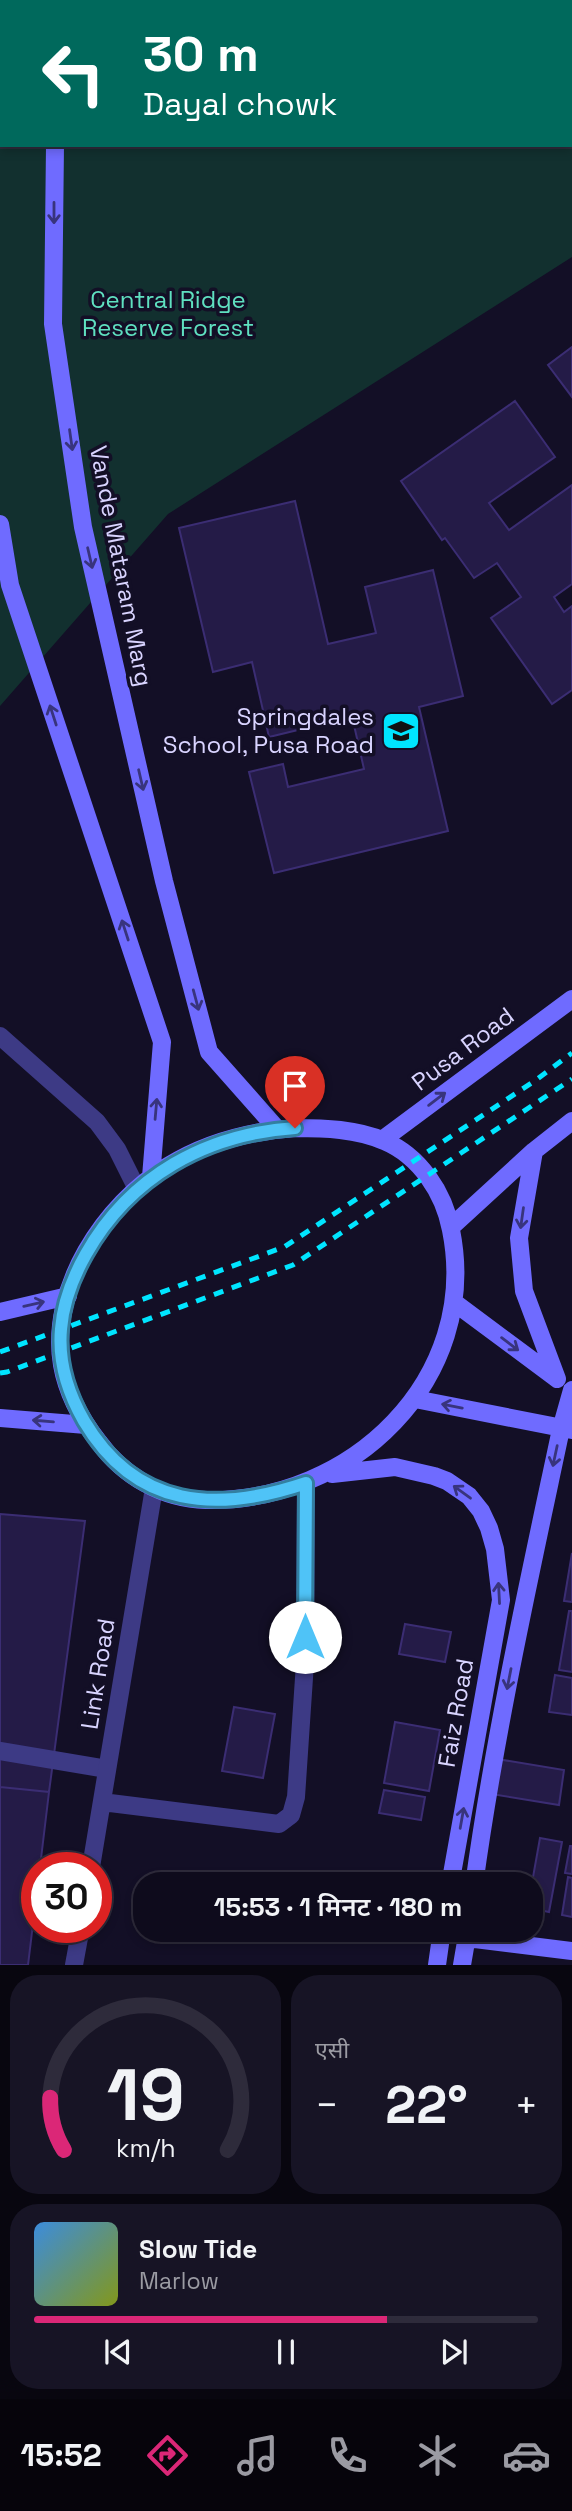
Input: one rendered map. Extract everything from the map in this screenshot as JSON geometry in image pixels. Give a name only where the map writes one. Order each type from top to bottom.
[{"type":"main road","name":"Vande Mataram Marg","points":[[55,147],[54,324],[83,527],[164,881],[209,1052],[277,1129]]},
{"type":"main road","points":[[0,524],[9,585],[162,1042],[151,1177]]},
{"type":"main road","name":"Pusa Road","points":[[382,1140],[572,999]]},
{"type":"main road","points":[[451,1227],[534,1151],[572,1121]]},
{"type":"main road","points":[[277,1129],[330,1129],[382,1140],[408,1156],[429,1178],[441,1198],[451,1227],[456,1265],[455,1303],[439,1356],[415,1399],[371,1445],[339,1467],[314,1479],[265,1495],[223,1500],[188,1499],[154,1488],[134,1477],[115,1462],[86,1425],[71,1396],[62,1363],[61,1329],[68,1296],[81,1262],[100,1231],[136,1189],[151,1177],[184,1157],[220,1141],[277,1129]]},
{"type":"main road","points":[[534,1151],[519,1238],[524,1291],[556,1379]]},
{"type":"main road","points":[[0,1312],[68,1296]]},
{"type":"main road","points":[[455,1303],[572,1390],[567,1430],[486,1798],[476,1872]]},
{"type":"main road","points":[[415,1399],[567,1430]]},
{"type":"main road","points":[[0,1418],[86,1425]]},
{"type":"main road","name":"Faiz Road","points":[[314,1479],[395,1467],[447,1481],[470,1496],[481,1511],[495,1549],[501,1600],[452,1872]]},
{"type":"main road","points":[[437,1965],[440,1942]]},
{"type":"main road","points":[[462,1965],[466,1942]]},
{"type":"main road","points":[[516,1942],[572,1951]]},
{"type":"street","points":[[0,1036],[97,1122],[117,1149],[136,1189]]},
{"type":"street","points":[[102,1802],[279,1824],[291,1815],[296,1797],[314,1479]]},
{"type":"street","name":"Link Road","points":[[94,1852],[154,1488]]},
{"type":"street","points":[[0,1751],[107,1769]]},
{"type":"street","points":[[75,1965],[78,1943]]},
{"type":"green space","name":"Central Ridge Reserve Forest","points":[[0,147],[572,147],[572,257],[168,514],[0,706]]},
{"type":"building","points":[[572,347],[572,397],[548,365]]},
{"type":"building","points":[[515,401],[555,457],[489,503],[509,530],[572,485],[572,584],[554,597],[564,612],[572,606],[572,690],[552,704],[491,618],[521,597],[497,563],[474,578],[445,538],[442,540],[401,481]]},
{"type":"building","points":[[295,501],[328,644],[376,633],[365,587],[433,570],[463,696],[419,707],[448,831],[274,873],[249,772],[283,764],[288,787],[364,769],[351,712],[300,724],[302,729],[269,737],[252,662],[213,672],[179,528]]},
{"type":"building","points":[[0,1514],[85,1521],[49,1792],[0,1787]]},
{"type":"building","points":[[572,1553],[572,1602],[564,1601]]},
{"type":"building","points":[[569,1611],[572,1611],[572,1672],[559,1670]]},
{"type":"building","points":[[405,1624],[451,1632],[445,1662],[399,1654]]},
{"type":"building","points":[[555,1675],[572,1678],[572,1715],[549,1712]]},
{"type":"building","points":[[234,1707],[275,1714],[263,1778],[222,1771]]},
{"type":"building","points":[[395,1722],[440,1730],[429,1791],[384,1783]]},
{"type":"building","points":[[497,1759],[564,1770],[559,1805],[491,1794]]},
{"type":"building","points":[[0,1787],[49,1792],[42,1852],[21,1852],[21,1943],[31,1943],[28,1965],[0,1965]]},
{"type":"building","points":[[384,1790],[425,1797],[421,1820],[379,1813]]},
{"type":"building","points":[[540,1838],[562,1842],[549,1912],[543,1911],[543,1872],[534,1872]]},
{"type":"building","points":[[572,1846],[572,1874],[565,1873]]},
{"type":"building","points":[[568,1877],[572,1878],[572,1917],[562,1915]]},
{"type":"railway","points":[[0,1352],[284,1247],[536,1080],[572,1053]]},
{"type":"railway","points":[[0,1373],[293,1265],[572,1079]]},
{"type":"place","name":"Springdales School, Pusa Road","points":[[401,731]]},
{"type":"route","points":[[295,1128],[258,1131],[220,1141],[167,1166],[136,1189],[111,1216],[81,1262],[63,1313],[60,1347],[65,1380],[86,1425],[115,1462],[140,1481],[165,1493],[199,1500],[257,1497],[306,1483],[305,1637]]}]
